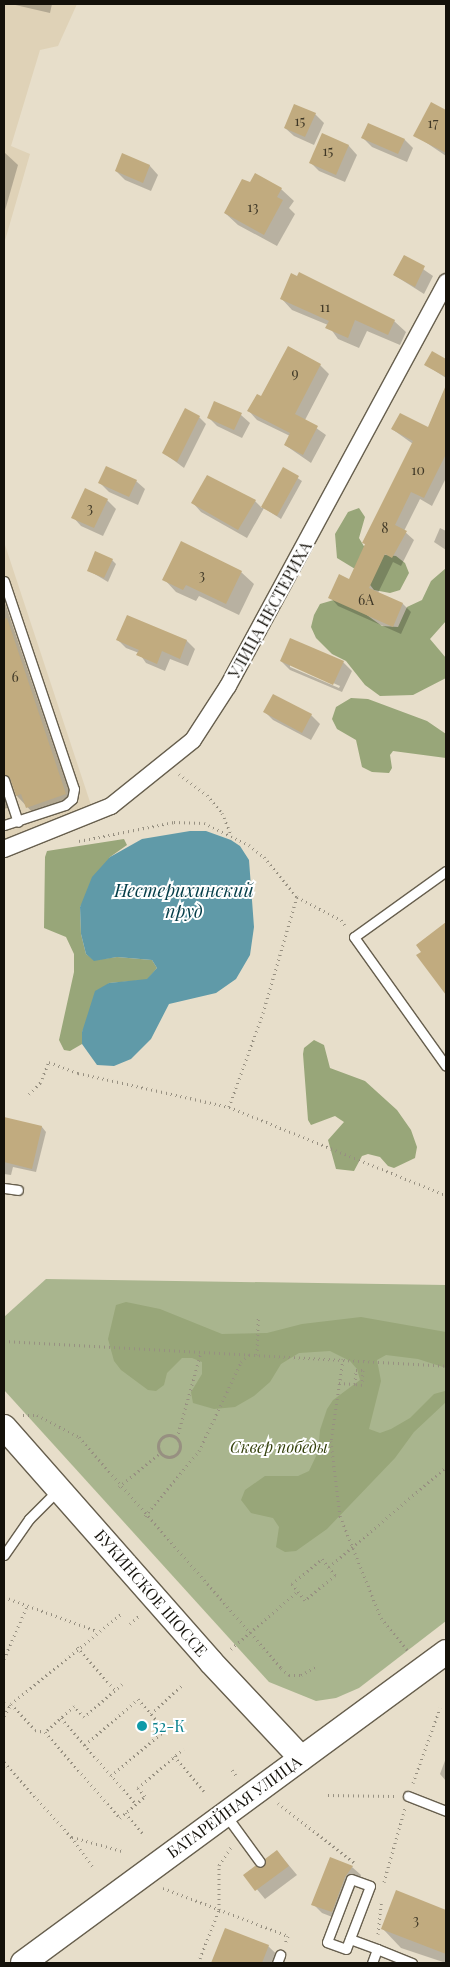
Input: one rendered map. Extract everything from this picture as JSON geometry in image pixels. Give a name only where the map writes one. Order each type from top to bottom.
[{"type":"main road","name":"БУКИНСКОЕ ШОССЕ","points":[[4,1427],[60,1488],[211,1662],[301,1758]]},
{"type":"main road","name":"БАТАРЕЙНАЯ УЛИЦА","points":[[33,1960],[225,1814],[446,1652]]},
{"type":"street","name":"УЛИЦА НЕСТЕРИХА","points":[[4,849],[112,806],[167,764],[193,740],[228,686],[446,282]]},
{"type":"lane","points":[[4,581],[74,790],[72,799],[65,805],[18,822],[4,825]]},
{"type":"lane","points":[[4,780],[18,822]]},
{"type":"lane","points":[[446,871],[354,937],[446,1066]]},
{"type":"lane","points":[[4,1188],[18,1190]]},
{"type":"lane","points":[[4,1555],[29,1519],[60,1488]]},
{"type":"lane","points":[[408,1796],[446,1811]]},
{"type":"lane","points":[[225,1814],[260,1862]]},
{"type":"lane","points":[[351,1879],[370,1886],[350,1939],[346,1949],[327,1942],[351,1879]]},
{"type":"lane","points":[[350,1939],[412,1963]]},
{"type":"lane","points":[[372,1963],[377,1950]]},
{"type":"path","points":[[167,764],[207,795],[222,813],[232,836]]},
{"type":"path","points":[[71,842],[191,821],[232,836],[264,857],[297,897],[340,920],[354,937]]},
{"type":"path","points":[[229,1107],[263,1013],[297,897]]},
{"type":"path","points":[[29,1094],[40,1083],[49,1062],[78,1073],[229,1107],[446,1195]]},
{"type":"path","points":[[257,1355],[258,1317]]},
{"type":"path","points":[[4,1341],[446,1366]]},
{"type":"path","points":[[177,1438],[201,1352]]},
{"type":"path","points":[[145,1516],[199,1451],[240,1362],[250,1354]]},
{"type":"path","points":[[343,1360],[331,1440],[340,1516],[381,1618],[410,1654]]},
{"type":"path","points":[[339,1384],[362,1385],[363,1370],[356,1370],[355,1384]]},
{"type":"path","points":[[25,1415],[37,1414],[79,1437],[119,1487],[249,1634],[290,1675],[301,1675],[317,1666]]},
{"type":"path","points":[[172,1435],[177,1438],[180,1444],[176,1455],[170,1457],[160,1453],[157,1448],[161,1437],[172,1435]]},
{"type":"path","points":[[119,1487],[160,1453]]},
{"type":"path","points":[[329,1567],[446,1468]]},
{"type":"path","points":[[322,1559],[329,1567],[336,1575],[305,1600],[292,1584],[322,1559]]},
{"type":"path","points":[[231,1649],[298,1591]]},
{"type":"path","points":[[4,1597],[98,1632]]},
{"type":"path","points":[[4,1659],[27,1606]]},
{"type":"path","points":[[4,1716],[10,1705],[77,1647],[121,1614]]},
{"type":"path","points":[[130,1624],[139,1616]]},
{"type":"path","points":[[77,1647],[115,1690]]},
{"type":"path","points":[[44,1732],[74,1706],[84,1717],[122,1684]]},
{"type":"path","points":[[151,1714],[182,1685]]},
{"type":"path","points":[[85,1745],[138,1699],[165,1730],[112,1776]]},
{"type":"path","points":[[4,1703],[10,1705],[35,1730],[44,1732],[120,1818],[145,1796],[138,1788],[183,1749]]},
{"type":"path","points":[[375,1879],[383,1885],[408,1796],[440,1708]]},
{"type":"path","points":[[60,1718],[136,1804]]},
{"type":"path","points":[[174,1756],[204,1790]]},
{"type":"path","points":[[4,1762],[71,1837],[94,1869]]},
{"type":"path","points":[[232,1770],[237,1776]]},
{"type":"path","points":[[328,1795],[408,1796]]},
{"type":"path","points":[[278,1802],[360,1867]]},
{"type":"path","points":[[125,1813],[143,1834]]},
{"type":"path","points":[[71,1837],[122,1851]]},
{"type":"path","points":[[198,1963],[219,1910],[219,1865],[236,1841]]},
{"type":"path","points":[[160,1887],[288,1936],[279,1959]]},
{"type":"path","points":[[377,1950],[382,1894]]},
{"type":"shaded area","points":[[4,4],[77,4],[58,46],[40,50],[11,146],[30,154],[4,244]]},
{"type":"shaded area","points":[[4,542],[91,805],[4,841]]},
{"type":"green space","points":[[359,508],[365,517],[359,538],[365,548],[375,554],[396,556],[405,563],[409,573],[400,590],[390,593],[374,590],[360,572],[337,558],[335,534],[348,512]]},
{"type":"green space","points":[[446,568],[446,621],[430,639],[446,658],[446,678],[413,695],[380,696],[365,685],[346,661],[332,654],[316,638],[311,627],[314,615],[320,604],[337,599],[357,608],[382,626],[398,627],[407,607],[422,600],[431,581]]},
{"type":"green space","points":[[351,698],[368,699],[427,721],[446,734],[446,758],[393,751],[390,755],[392,768],[389,773],[372,772],[362,767],[356,740],[337,729],[332,719],[336,707]]},
{"type":"green space","points":[[124,839],[127,845],[110,857],[80,907],[81,934],[86,954],[94,960],[117,957],[152,960],[157,968],[147,980],[109,983],[82,1032],[82,1044],[70,1051],[64,1050],[59,1040],[74,972],[74,954],[66,937],[44,928],[45,857],[47,851]]},
{"type":"green space","points":[[314,1040],[324,1045],[330,1068],[365,1081],[397,1110],[411,1130],[417,1147],[415,1158],[394,1168],[388,1166],[380,1157],[368,1154],[362,1156],[354,1171],[336,1169],[328,1140],[344,1122],[335,1116],[311,1125],[308,1120],[303,1054],[304,1048]]},
{"type":"green space","name":"Сквер победы","points":[[46,1279],[446,1285],[446,1621],[359,1688],[336,1698],[316,1701],[269,1682],[4,1390],[4,1317]]},
{"type":"green space","points":[[126,1302],[160,1309],[222,1334],[267,1333],[302,1324],[361,1317],[446,1332],[446,1368],[418,1359],[386,1355],[377,1360],[381,1381],[369,1429],[380,1433],[391,1429],[410,1418],[434,1394],[445,1391],[446,1402],[414,1432],[395,1458],[327,1529],[296,1551],[285,1552],[276,1547],[279,1527],[273,1518],[251,1513],[241,1500],[245,1490],[265,1476],[298,1476],[309,1471],[318,1452],[320,1430],[327,1409],[333,1400],[360,1380],[357,1369],[350,1361],[330,1351],[299,1353],[281,1364],[270,1382],[254,1396],[235,1407],[214,1409],[193,1403],[191,1392],[202,1374],[202,1362],[192,1358],[182,1358],[167,1373],[164,1385],[156,1391],[148,1390],[121,1370],[114,1361],[108,1339],[116,1305]]},
{"type":"water","name":"Нестерихинский пруд","points":[[190,831],[206,831],[231,840],[240,846],[249,860],[254,927],[250,955],[236,979],[216,993],[169,1004],[151,1039],[131,1059],[114,1066],[97,1065],[82,1044],[82,1032],[95,991],[109,983],[147,979],[157,968],[152,960],[117,957],[94,961],[86,954],[81,934],[80,907],[92,877],[110,857],[142,839]]},
{"type":"building","points":[[431,102],[446,110],[446,153],[413,136]]},
{"type":"building","points":[[294,104],[316,113],[305,137],[284,128]]},
{"type":"building","points":[[368,123],[405,139],[398,154],[361,138]]},
{"type":"building","points":[[322,133],[349,145],[336,175],[309,163]]},
{"type":"building","points":[[122,153],[150,165],[143,183],[115,171]]},
{"type":"building","points":[[255,173],[282,188],[277,197],[283,200],[264,235],[224,213],[242,179],[250,182]]},
{"type":"building","points":[[404,255],[425,266],[415,287],[393,275]]},
{"type":"building","points":[[299,272],[395,320],[388,335],[355,320],[348,338],[325,328],[329,321],[280,299],[291,273],[297,276]]},
{"type":"building","points":[[288,346],[321,364],[295,414],[318,426],[303,455],[284,445],[290,433],[247,411],[257,394],[261,396]]},
{"type":"building","points":[[432,351],[446,359],[446,377],[424,365]]},
{"type":"building","points":[[446,385],[446,454],[424,498],[411,492],[395,525],[407,531],[392,558],[385,554],[369,588],[403,603],[393,627],[328,598],[339,574],[349,579],[365,544],[362,543],[413,441],[391,429],[400,413],[428,427]]},
{"type":"building","points":[[214,401],[242,413],[234,430],[207,418]]},
{"type":"building","points":[[185,408],[200,416],[177,462],[162,453]]},
{"type":"building","points":[[106,466],[137,480],[129,497],[98,483]]},
{"type":"building","points":[[283,467],[299,476],[277,516],[261,507]]},
{"type":"building","points":[[207,475],[256,500],[238,530],[191,503]]},
{"type":"building","points":[[85,488],[108,499],[94,528],[71,518]]},
{"type":"building","points":[[181,541],[242,571],[226,604],[186,585],[183,590],[162,580]]},
{"type":"building","points":[[95,551],[113,559],[104,578],[87,571]]},
{"type":"building","points":[[127,615],[187,640],[180,659],[162,651],[157,664],[136,655],[139,650],[116,640]]},
{"type":"building","points":[[7,618],[66,794],[26,808],[21,794],[16,796],[10,778],[4,774],[4,619]]},
{"type":"building","points":[[290,638],[344,661],[333,685],[280,661]]},
{"type":"building","points":[[273,694],[312,714],[302,733],[263,712]]},
{"type":"building","points":[[446,922],[446,995],[416,955],[421,952],[416,945]]},
{"type":"building","points":[[4,1117],[42,1126],[32,1169],[4,1162]]},
{"type":"building","points":[[277,1850],[289,1866],[255,1891],[243,1875],[255,1866],[264,1867],[265,1859]]},
{"type":"building","points":[[330,1857],[353,1866],[345,1877],[332,1912],[311,1905]]},
{"type":"building","points":[[396,1890],[446,1910],[446,1954],[381,1929]]},
{"type":"building","points":[[225,1928],[269,1945],[262,1963],[211,1963]]},
{"type":"place","name":"52-К","points":[[142,1726]]}]
